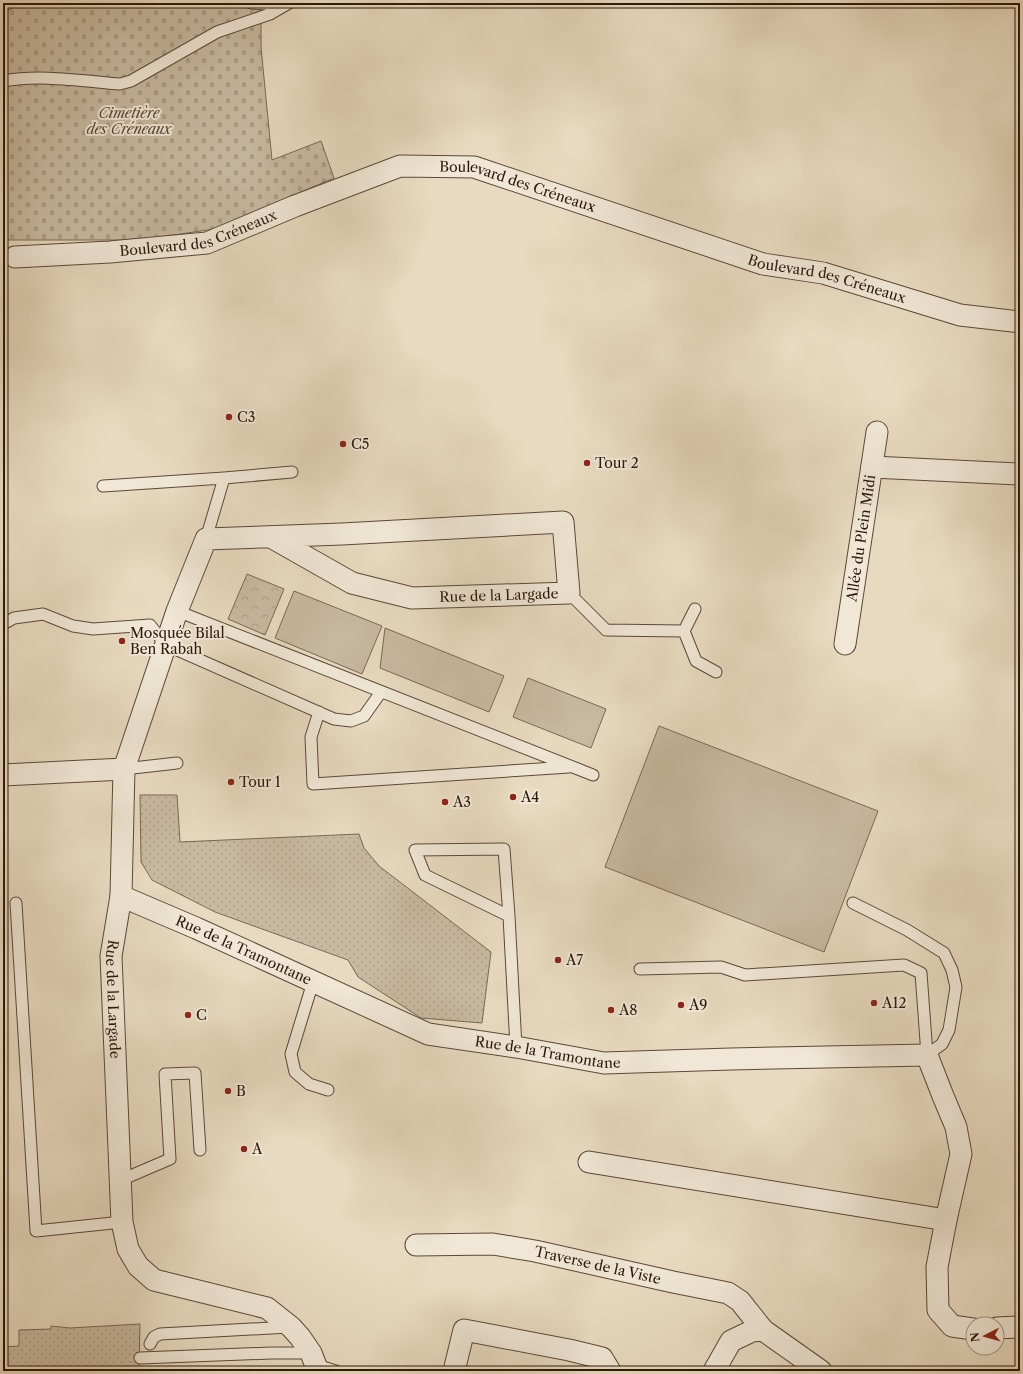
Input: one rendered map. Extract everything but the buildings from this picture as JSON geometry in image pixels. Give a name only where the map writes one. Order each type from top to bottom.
[{"type":"street","name":"Boulevard des Créneaux","points":[[14,257],[110,252],[207,243],[295,206],[400,166],[474,167],[763,264],[823,273],[960,315],[1020,322]]},
{"type":"street","name":"Allée du Plein Midi","points":[[845,644],[877,432]]},
{"type":"street","points":[[872,467],[1020,474]]},
{"type":"street","name":"Rue de la Largade","points":[[271,537],[352,583],[412,598],[568,593],[563,522],[206,539],[177,611],[124,769],[121,896],[112,956],[122,1222],[128,1249],[138,1266],[154,1280],[267,1308],[291,1327],[315,1363]]},
{"type":"street","points":[[3,775],[124,769]]},
{"type":"street","name":"Rue de la Tramontane","points":[[121,896],[196,928],[428,1034],[516,1047],[604,1063],[731,1058],[927,1055]]},
{"type":"street","points":[[927,1055],[956,1127],[961,1154],[937,1267],[938,1310],[952,1326],[965,1328]]},
{"type":"street","points":[[589,1162],[946,1220]]},
{"type":"street","name":"Traverse de la Viste","points":[[416,1244],[493,1244],[535,1251],[728,1293],[740,1301],[763,1330],[821,1371]]},
{"type":"street","points":[[1005,1327],[1020,1326]]},
{"type":"street","points":[[454,1371],[464,1330],[602,1358],[610,1371]]},
{"type":"street","points":[[714,1371],[731,1341],[752,1331],[763,1330]]},
{"type":"lane","points":[[3,6],[9,3]]},
{"type":"lane","points":[[251,3],[288,4]]},
{"type":"lane","points":[[3,81],[24,78],[45,78],[120,84],[131,81],[217,32],[270,14],[288,4]]},
{"type":"lane","points":[[104,486],[292,472]]},
{"type":"lane","points":[[206,539],[224,478]]},
{"type":"lane","points":[[568,593],[606,630],[684,631]]},
{"type":"lane","points":[[695,609],[684,631],[696,661],[716,672]]},
{"type":"lane","points":[[177,611],[593,775]]},
{"type":"lane","points":[[3,624],[14,618],[43,614],[73,626],[93,629],[150,625],[166,645],[334,719],[351,721],[364,716],[381,692]]},
{"type":"lane","points":[[319,712],[311,737],[313,784],[571,766]]},
{"type":"lane","points":[[124,769],[177,764]]},
{"type":"lane","points":[[509,916],[425,875],[415,850],[504,849],[509,916],[516,1047]]},
{"type":"lane","points":[[16,903],[36,1231],[122,1222]]},
{"type":"lane","points":[[853,903],[907,930],[944,953],[952,970],[956,987],[949,1030],[942,1044],[927,1055]]},
{"type":"lane","points":[[640,969],[721,967],[745,976],[904,965],[921,973],[927,1055]]},
{"type":"lane","points":[[313,982],[291,1054],[295,1072],[309,1084],[328,1090]]},
{"type":"lane","points":[[121,1180],[170,1159],[165,1074],[194,1072],[200,1150]]},
{"type":"lane","points":[[150,1344],[154,1337],[160,1334],[291,1327]]},
{"type":"lane","points":[[140,1358],[271,1353],[315,1363],[336,1371]]},
{"type":"green space","name":"Cimetière des Créneaux","points":[[3,3],[261,3],[261,47],[272,160],[321,141],[334,178],[214,229],[140,240],[5,240],[5,236],[3,236]]},
{"type":"green space","points":[[247,574],[284,589],[265,635],[228,619]]},
{"type":"green space","points":[[294,591],[382,626],[362,674],[275,638]]},
{"type":"green space","points":[[385,628],[504,676],[489,712],[380,668]]},
{"type":"green space","points":[[528,678],[606,709],[591,748],[513,717]]},
{"type":"green space","points":[[659,726],[878,811],[824,952],[605,867]]},
{"type":"green space","points":[[140,795],[177,795],[180,842],[359,834],[364,848],[379,866],[491,952],[482,1023],[421,1018],[358,977],[348,960],[215,912],[152,880],[141,862]]},
{"type":"green space","points":[[140,1324],[139,1369],[3,1371],[3,1347],[19,1346],[19,1330],[51,1329],[51,1326],[70,1328]]},
{"type":"place","name":"C3","points":[[229,417]]},
{"type":"place","name":"C5","points":[[343,444]]},
{"type":"place","name":"Tour 2","points":[[587,463]]},
{"type":"place","name":"Mosquée Bilal Ben Rabah","points":[[122,641]]},
{"type":"place","name":"Tour 1","points":[[231,782]]},
{"type":"place","name":"A4","points":[[513,797]]},
{"type":"place","name":"A3","points":[[445,802]]},
{"type":"place","name":"A7","points":[[558,960]]},
{"type":"place","name":"A12","points":[[874,1003]]},
{"type":"place","name":"A9","points":[[681,1005]]},
{"type":"place","name":"A8","points":[[611,1010]]},
{"type":"place","name":"C","points":[[188,1015]]},
{"type":"place","name":"B","points":[[228,1091]]},
{"type":"place","name":"A","points":[[244,1149]]}]
